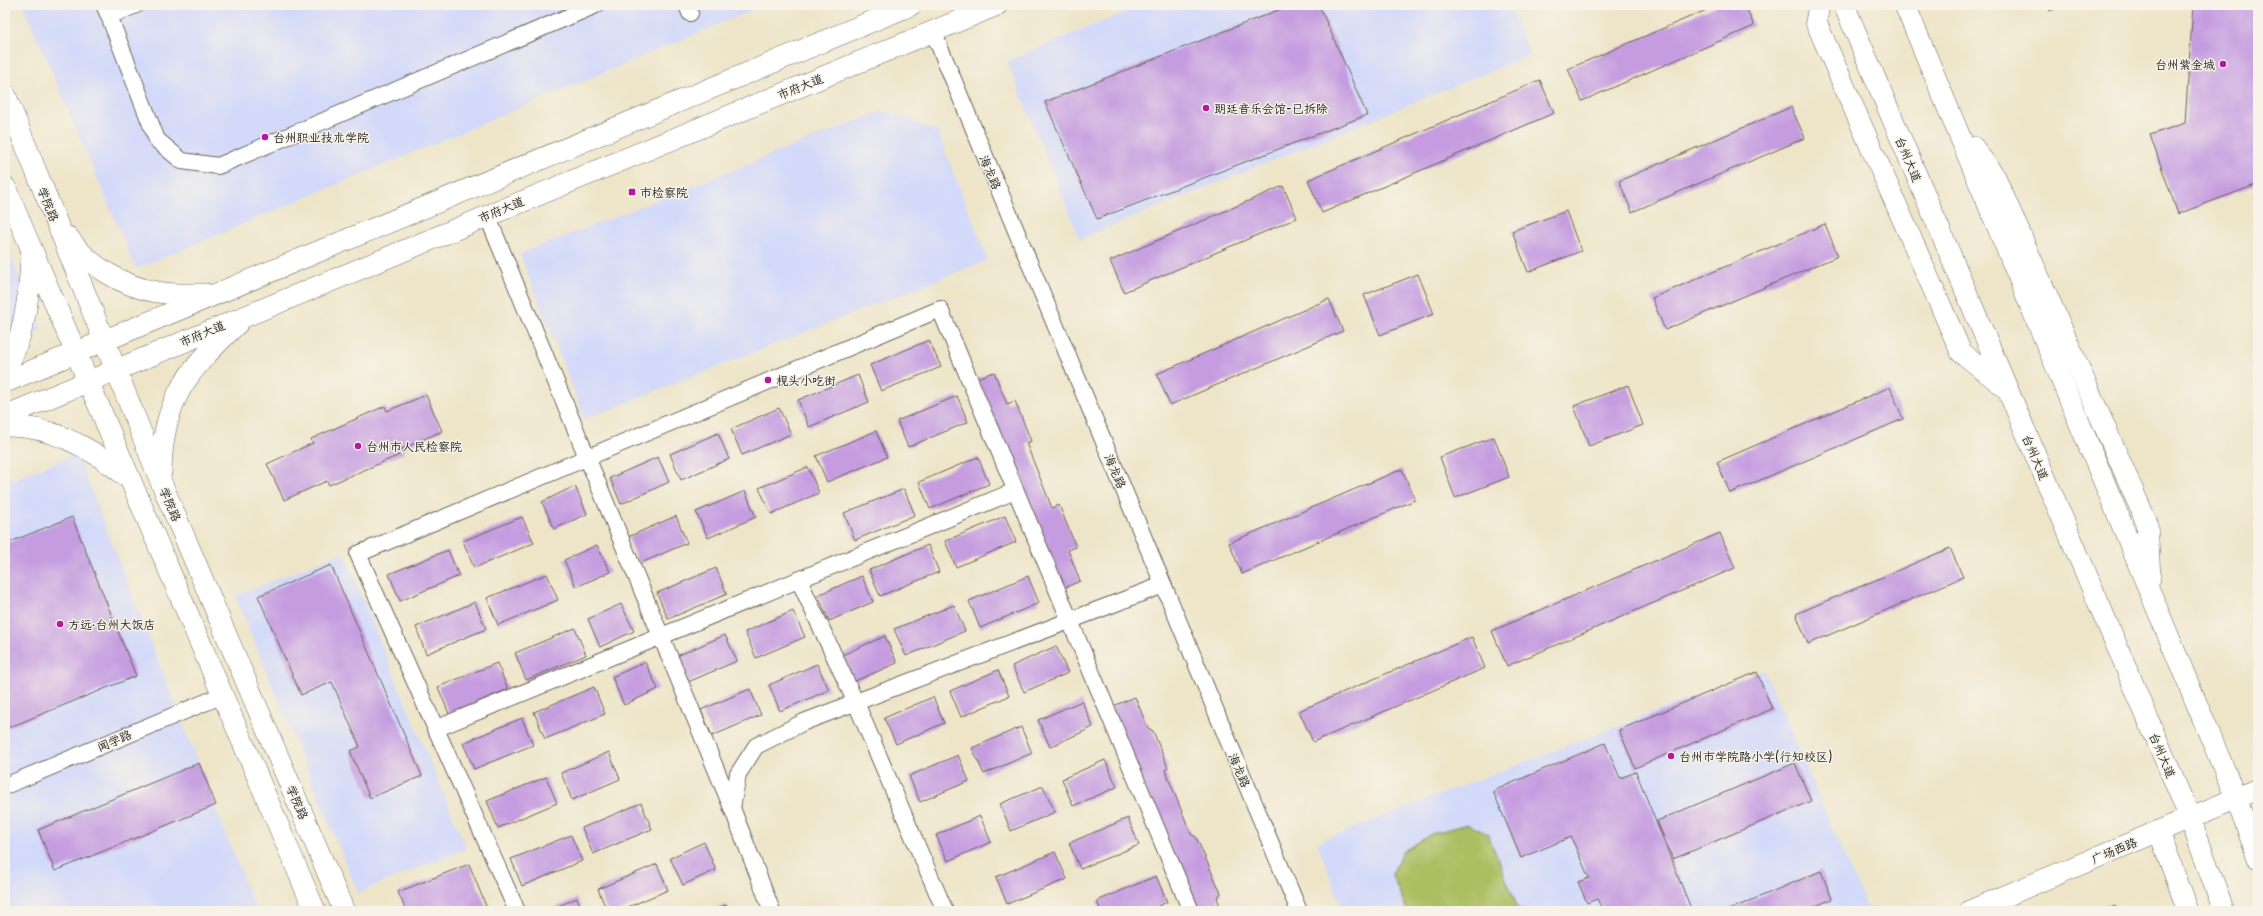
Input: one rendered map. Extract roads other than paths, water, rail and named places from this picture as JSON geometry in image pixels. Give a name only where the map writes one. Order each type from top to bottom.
[{"type":"main road","points":[[5,382],[911,5]]},
{"type":"main road","name":"市府大道","points":[[5,416],[117,368],[997,5]]},
{"type":"main road","points":[[1819,5],[1816,22],[1961,352],[2007,389]]},
{"type":"main road","name":"台州大道","points":[[1844,5],[2190,818],[2224,911]]},
{"type":"main road","points":[[1905,5],[2236,798],[2258,858]]},
{"type":"main road","points":[[1911,5],[1917,33]]},
{"type":"main road","name":"学院路","points":[[5,94],[106,340],[161,482],[344,911]]},
{"type":"main road","points":[[5,187],[74,352],[315,911]]},
{"type":"main road","points":[[55,217],[74,247],[94,263],[123,282],[157,292],[184,294],[217,293]]},
{"type":"main road","points":[[5,370],[15,348],[24,317],[31,279],[32,251]]},
{"type":"main road","points":[[161,482],[161,451],[166,422],[176,394],[214,346],[247,315]]},
{"type":"main road","points":[[5,426],[22,425],[74,440],[110,463],[130,480]]},
{"type":"main road","name":"广场西路","points":[[1970,911],[2258,789]]},
{"type":"main road","points":[[2159,831],[2188,911]]},
{"type":"street","points":[[136,5],[107,11],[157,140],[182,161],[218,166],[596,5]]},
{"type":"street","name":"海龙路","points":[[932,32],[1299,911]]},
{"type":"street","points":[[487,215],[732,808],[772,911]]},
{"type":"street","points":[[517,911],[358,554],[587,456],[940,309],[1191,911]]},
{"type":"street","points":[[435,728],[1015,491]]},
{"type":"street","points":[[799,580],[856,702],[945,911]]},
{"type":"street","points":[[732,808],[738,774],[756,746],[804,722],[1163,585]]},
{"type":"street","name":"闻学路","points":[[5,786],[223,695]]},
{"type":"place","name":"台州紫金城","points":[[2223,64]]},
{"type":"place","name":"朗廷音乐会馆-已拆除","points":[[1206,108]]},
{"type":"place","name":"台州职业技术学院","points":[[265,137]]},
{"type":"place","name":"市检察院","points":[[632,192]]},
{"type":"place","name":"枧头小吃街","points":[[768,380]]},
{"type":"place","name":"台州市人民检察院","points":[[358,446]]},
{"type":"place","name":"方远·台州大饭店","points":[[60,624]]},
{"type":"place","name":"台州市学院路小学(行知校区)","points":[[1671,756]]}]
